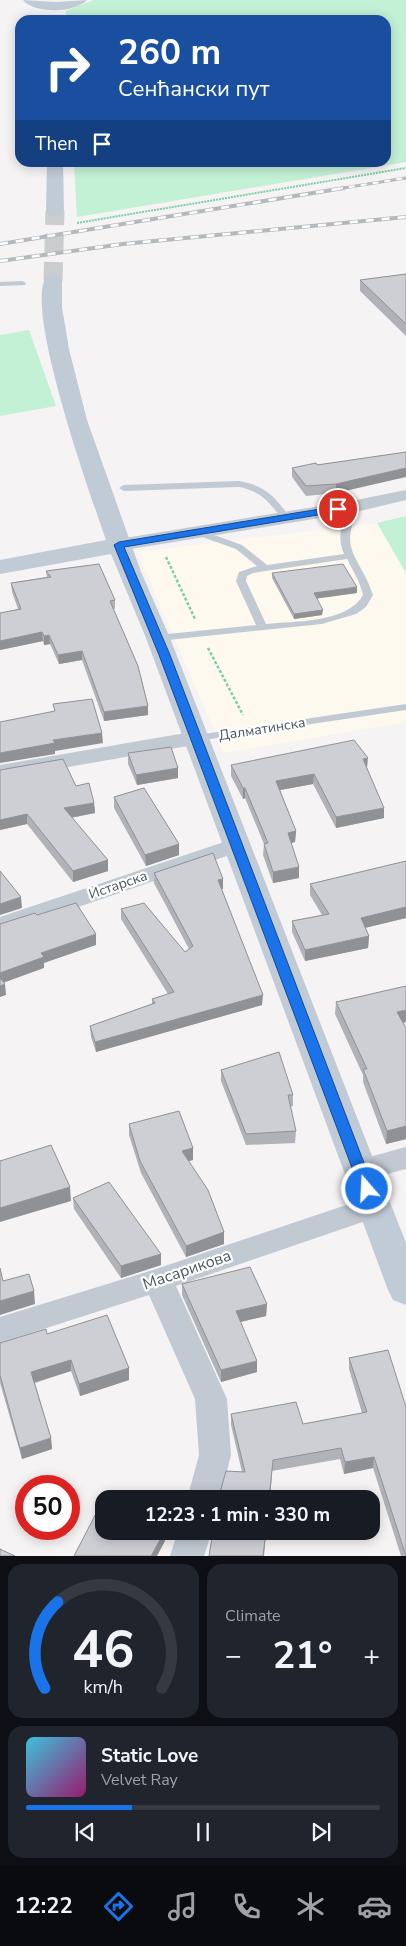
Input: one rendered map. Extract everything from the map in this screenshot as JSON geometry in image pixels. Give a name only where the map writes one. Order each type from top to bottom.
[{"type":"main road","points":[[30,0],[53,13],[79,1]]},
{"type":"main road","points":[[55,167],[55,211]]},
{"type":"main road","points":[[52,281],[52,307],[59,349],[76,420],[119,545],[197,738],[406,1290]]},
{"type":"main road","points":[[0,567],[119,545]]},
{"type":"street","points":[[119,545],[356,506],[406,495]]},
{"type":"street","name":"Далматинска","points":[[0,772],[197,738]]},
{"type":"street","name":"Истарска","points":[[0,926],[236,845]]},
{"type":"street","points":[[361,1170],[406,1158]]},
{"type":"street","name":"Масарикова","points":[[0,1330],[158,1280],[374,1207]]},
{"type":"street","points":[[158,1280],[211,1399],[215,1455],[206,1490]]},
{"type":"street","points":[[187,1556],[192,1540]]},
{"type":"lane","points":[[0,284],[22,283]]},
{"type":"lane","points":[[124,488],[251,485],[262,488],[286,518]]},
{"type":"lane","points":[[158,638],[336,618],[355,611],[363,605],[368,595],[366,587],[349,556],[343,530],[356,506]]},
{"type":"lane","points":[[197,532],[239,547],[265,568]]},
{"type":"lane","points":[[262,627],[241,578],[242,574],[265,568],[349,556]]},
{"type":"lane","name":"Далматинска","points":[[197,738],[406,707]]},
{"type":"path","points":[[77,223],[406,168]]},
{"type":"shaded area","points":[[377,523],[406,573],[406,722],[224,753],[137,552]]},
{"type":"green space","points":[[94,0],[406,0],[406,162],[391,165],[391,15],[66,15],[66,11]]},
{"type":"green space","points":[[74,167],[376,167],[77,217]]},
{"type":"green space","points":[[29,330],[56,406],[0,416],[0,335]]},
{"type":"green space","points":[[406,516],[406,573],[377,523]]},
{"type":"building","points":[[406,274],[406,324],[360,280]]},
{"type":"building","points":[[406,452],[406,468],[336,484],[306,486],[292,468],[316,463],[317,465]]},
{"type":"building","points":[[99,564],[115,600],[110,601],[138,666],[148,706],[104,712],[82,651],[58,655],[49,635],[44,636],[42,632],[0,641],[0,613],[21,609],[11,583],[51,577],[46,571]]},
{"type":"building","points":[[343,564],[357,587],[314,593],[323,610],[294,614],[272,573]]},
{"type":"building","points":[[92,699],[102,733],[53,740],[55,743],[0,753],[0,722],[55,711],[53,704]]},
{"type":"building","points":[[354,740],[368,758],[363,759],[384,808],[336,817],[314,774],[276,781],[296,831],[288,833],[299,867],[273,872],[264,844],[268,843],[245,788],[243,788],[231,765]]},
{"type":"building","points":[[171,747],[178,768],[136,775],[128,753]]},
{"type":"building","points":[[63,759],[76,786],[89,783],[94,803],[64,808],[108,860],[73,871],[27,814],[0,820],[0,770]]},
{"type":"building","points":[[144,788],[179,844],[145,855],[114,797]]},
{"type":"building","points":[[213,853],[223,879],[218,880],[263,995],[95,1042],[90,1026],[155,1003],[152,999],[174,992],[121,909],[144,903],[185,952],[193,946],[154,873]]},
{"type":"building","points":[[406,861],[406,907],[361,918],[369,936],[305,950],[292,921],[329,914],[310,884]]},
{"type":"building","points":[[0,871],[21,897],[0,904]]},
{"type":"building","points":[[76,903],[96,934],[41,953],[44,957],[0,973],[0,924]]},
{"type":"building","points":[[0,978],[5,984],[0,986]]},
{"type":"building","points":[[406,986],[406,1010],[397,1012],[406,1028],[406,1126],[387,1131],[363,1069],[367,1069],[336,1002]]},
{"type":"building","points":[[279,1052],[293,1095],[288,1095],[296,1131],[246,1134],[221,1070]]},
{"type":"building","points":[[179,1111],[193,1148],[182,1151],[208,1190],[224,1232],[186,1246],[140,1161],[129,1124]]},
{"type":"building","points":[[51,1145],[70,1187],[0,1208],[0,1161]]},
{"type":"building","points":[[109,1182],[161,1254],[121,1266],[73,1198]]},
{"type":"building","points":[[250,1267],[267,1304],[236,1311],[257,1361],[221,1370],[182,1284]]},
{"type":"building","points":[[0,1268],[3,1281],[29,1274],[34,1291],[0,1301]]},
{"type":"building","points":[[107,1315],[129,1368],[79,1384],[71,1360],[31,1372],[51,1438],[20,1448],[0,1375],[0,1343],[46,1329],[47,1334]]},
{"type":"building","points":[[388,1350],[406,1407],[406,1556],[374,1457],[345,1462],[341,1448],[273,1460],[270,1490],[221,1490],[226,1471],[245,1472],[231,1414],[296,1402],[303,1424],[367,1412],[349,1358]]},
{"type":"building","points":[[95,1515],[95,1540],[160,1540],[151,1556],[74,1556]]},
{"type":"building","points":[[212,1540],[265,1540],[263,1556],[209,1556]]},
{"type":"building","points":[[0,1549],[15,1556],[0,1556]]},
{"type":"tunnel","points":[[53,281],[55,211]]},
{"type":"railway","points":[[337,189],[406,178]]},
{"type":"railway","points":[[0,244],[344,188]]},
{"type":"railway","points":[[0,261],[123,244],[406,217]]},
{"type":"route","points":[[338,509],[119,545],[197,738],[367,1189]]}]
